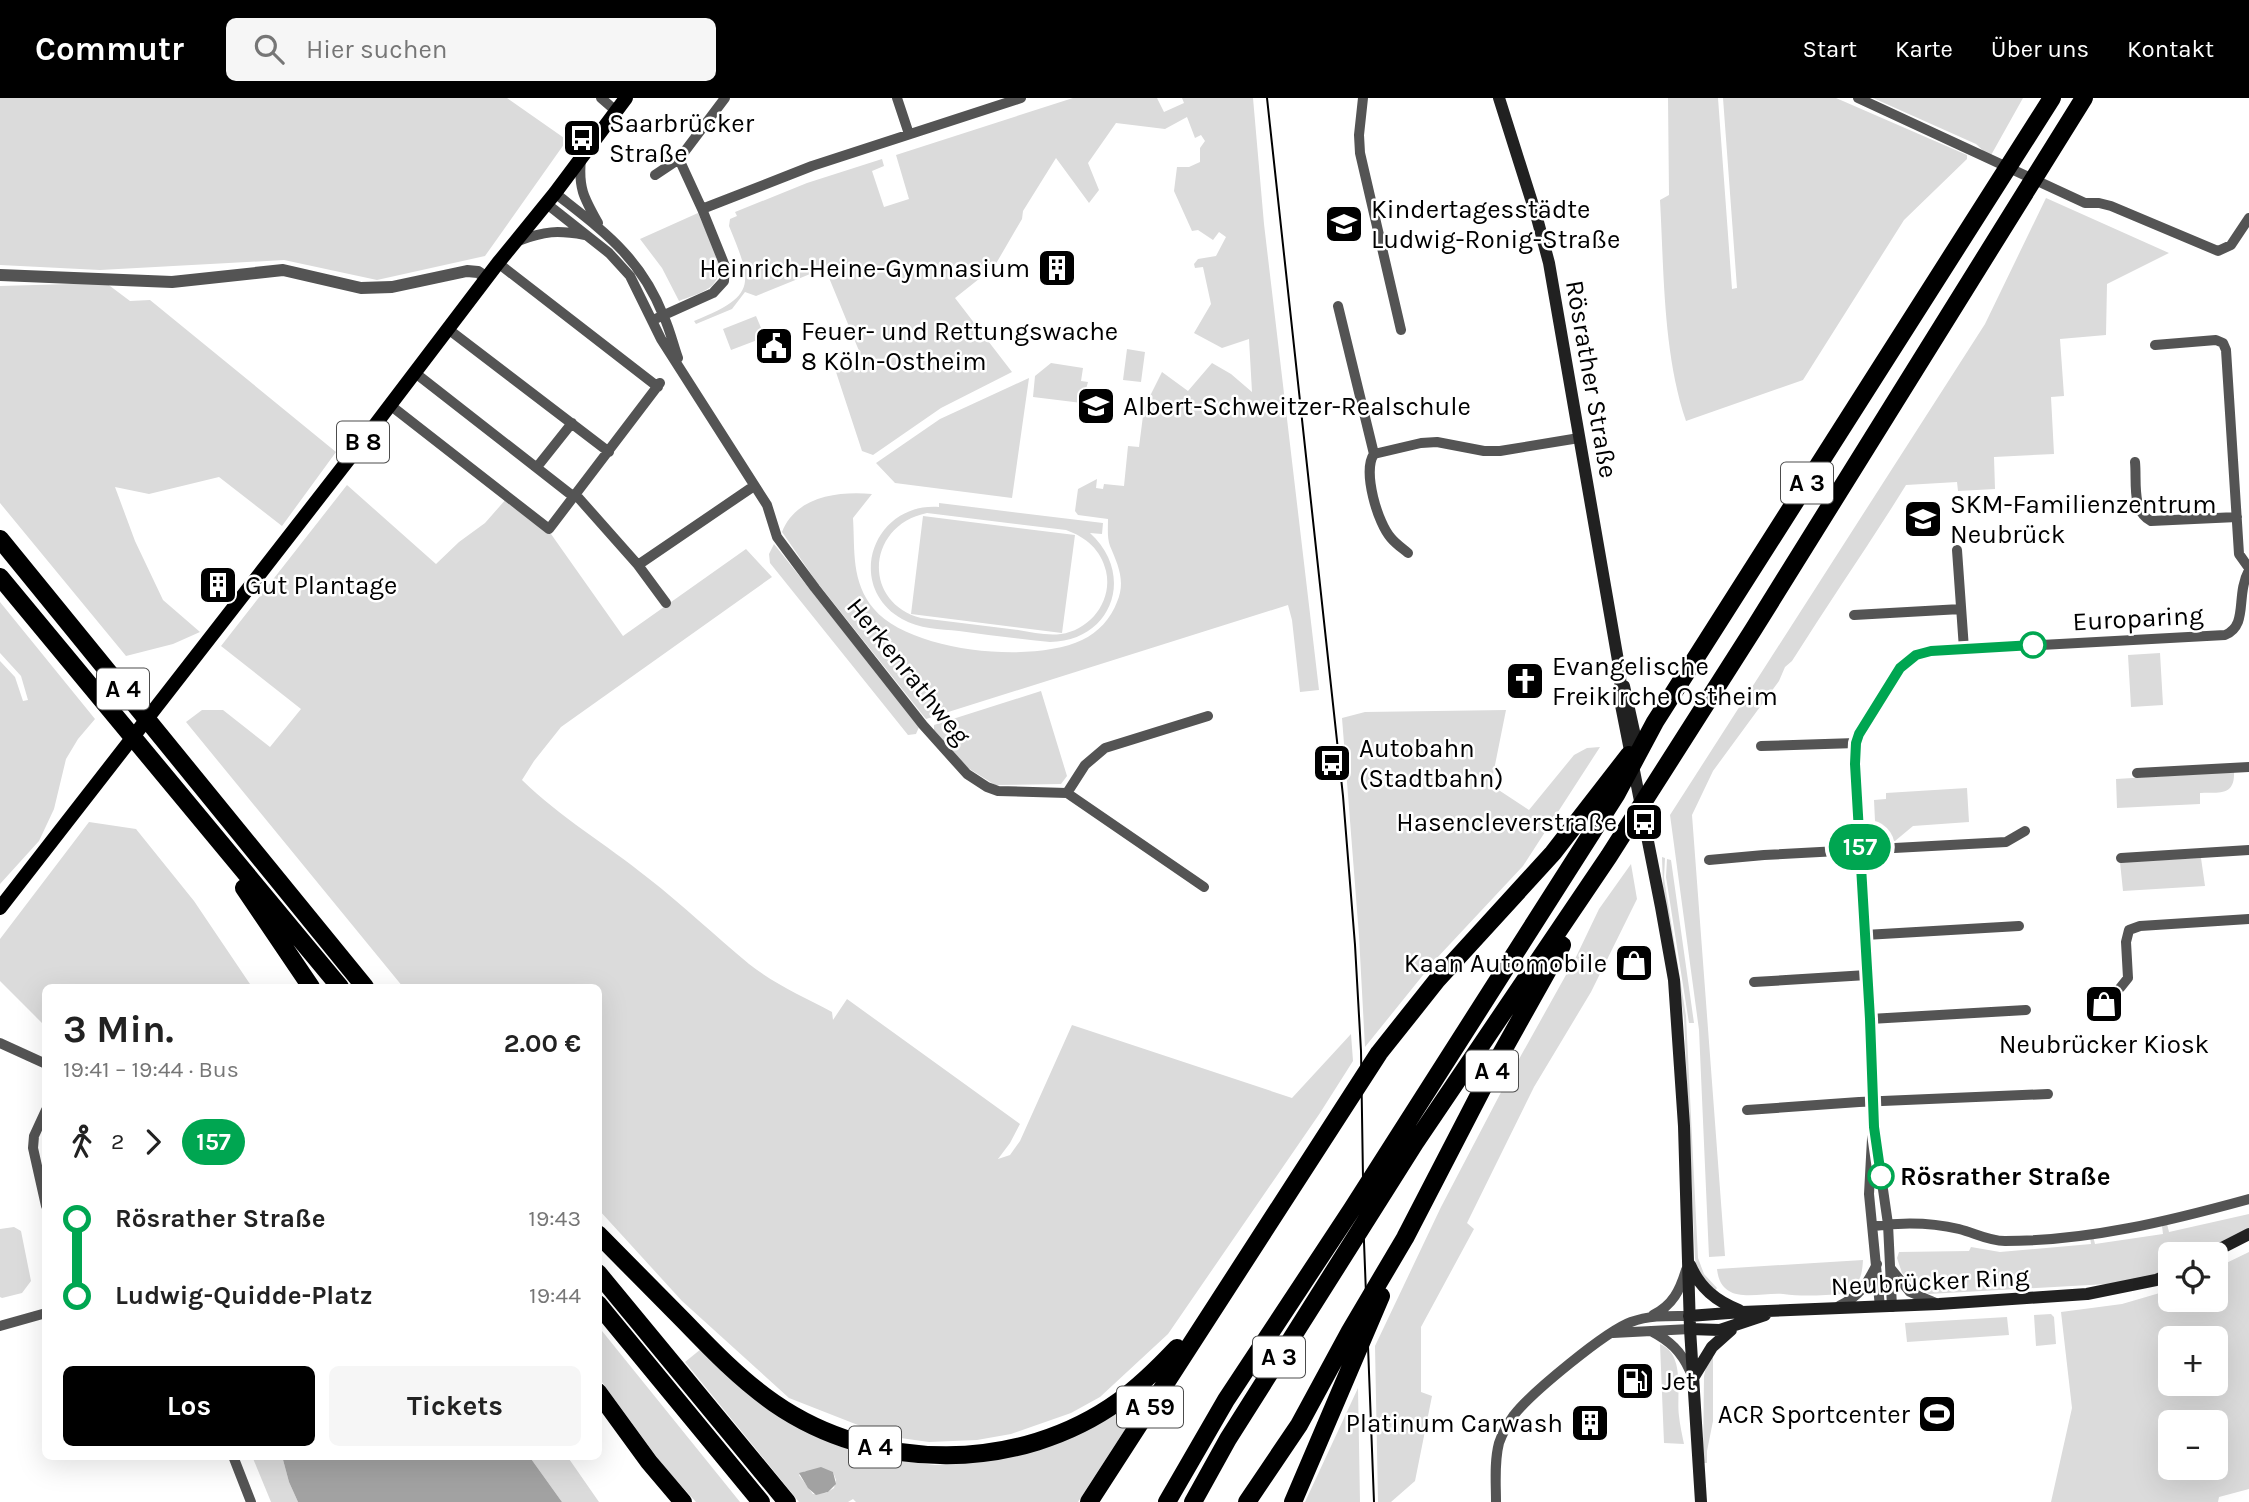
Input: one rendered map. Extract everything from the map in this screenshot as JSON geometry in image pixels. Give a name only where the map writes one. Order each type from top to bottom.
[{"type":"highway","name":"A 3","points":[[1167,1502],[1226,1400],[1352,1209],[1616,795],[1655,722],[2052,98]]},
{"type":"highway","name":"A 3","points":[[1193,1502],[1228,1439],[1415,1143],[1609,856],[1760,619],[2084,98]]},
{"type":"highway","name":"A 4","points":[[0,539],[364,984]]},
{"type":"highway","name":"A 4","points":[[0,577],[200,821],[309,984]]},
{"type":"highway","name":"A 4","points":[[602,1238],[729,1366],[775,1404],[801,1420],[838,1436],[877,1448],[916,1455],[976,1454],[1035,1442],[1080,1424],[1140,1385],[1211,1312],[1365,1072],[1428,990],[1553,853],[1655,722]]},
{"type":"highway","points":[[200,821],[337,984]]},
{"type":"highway","name":"A 4","points":[[1247,1502],[1275,1465],[1299,1425],[1405,1238],[1492,1070],[1609,856]]},
{"type":"highway","points":[[1293,1502],[1405,1238]]},
{"type":"highway","points":[[602,1278],[787,1502]]},
{"type":"highway","points":[[602,1309],[761,1502]]},
{"type":"highway","name":"A 59","points":[[1089,1502],[1211,1312]]},
{"type":"highway","points":[[602,1397],[649,1462],[683,1502]]},
{"type":"main road","name":"B 8","points":[[0,908],[626,98]]},
{"type":"main road","name":"Rösrather Straße","points":[[1499,98],[1549,263],[1620,672],[1621,705],[1674,980],[1680,1050],[1690,1322],[1701,1502]]},
{"type":"main road","points":[[2228,1245],[2249,1234]]},
{"type":"main road","points":[[1689,1263],[1702,1286],[1713,1298],[1742,1312]]},
{"type":"main road","name":"Neubrücker Ring","points":[[1690,1322],[1742,1312],[1886,1307],[2087,1294],[2158,1279]]},
{"type":"main road","points":[[1690,1322],[1709,1331],[1737,1326],[1772,1312]]},
{"type":"main road","points":[[1693,1378],[1712,1347],[1737,1326]]},
{"type":"street","points":[[601,98],[616,111]]},
{"type":"street","points":[[655,175],[679,159],[725,98]]},
{"type":"street","points":[[897,98],[909,134]]},
{"type":"street","points":[[702,209],[811,166],[1021,98]]},
{"type":"street","points":[[1363,98],[1360,153],[1401,330]]},
{"type":"street","points":[[1858,98],[2085,204],[2099,203],[2110,206],[2218,251],[2231,245],[2249,218]]},
{"type":"street","points":[[581,157],[579,178],[582,195],[600,227]]},
{"type":"street","points":[[653,320],[713,293],[724,281],[725,266],[679,159]]},
{"type":"street","points":[[551,198],[600,227],[639,270],[664,315],[687,381]]},
{"type":"street","points":[[551,198],[587,235],[610,253],[630,276],[661,339],[687,381]]},
{"type":"street","points":[[517,241],[541,232],[557,230],[587,235]]},
{"type":"street","points":[[390,405],[549,529],[609,452],[659,385],[498,263]]},
{"type":"street","points":[[0,275],[172,282],[283,270],[361,288],[392,287],[467,271],[478,272],[487,278]]},
{"type":"street","points":[[1338,306],[1374,454],[1368,466],[1380,518],[1390,538],[1408,553]]},
{"type":"street","points":[[448,329],[609,452]]},
{"type":"street","points":[[2155,345],[2216,340],[2223,343],[2226,350],[2239,554],[2249,569]]},
{"type":"street","points":[[414,372],[575,496],[638,565],[666,603]]},
{"type":"street","name":"Herkenrathweg","points":[[687,381],[766,505],[777,537],[814,589],[923,725],[967,774],[987,788],[998,791],[1067,793]]},
{"type":"street","points":[[537,467],[572,423]]},
{"type":"street","points":[[1374,454],[1437,442],[1500,452],[1580,438]]},
{"type":"street","points":[[2135,462],[2138,509],[2142,517],[2151,521],[2236,517]]},
{"type":"street","points":[[638,565],[754,486]]},
{"type":"street","points":[[1957,550],[1964,649]]},
{"type":"street","name":"Europaring","points":[[1886,1307],[1877,1264],[1870,1184],[1874,1102],[1856,743],[1906,662],[1916,655],[1931,651],[2225,635],[2246,627],[2243,584],[2249,569]]},
{"type":"street","points":[[1854,615],[1961,609]]},
{"type":"street","points":[[1204,887],[1067,793],[1084,765],[1105,748],[1208,716]]},
{"type":"street","points":[[1761,746],[1856,743]]},
{"type":"street","points":[[2137,773],[2249,767]]},
{"type":"street","points":[[1709,860],[2006,842],[2025,831]]},
{"type":"street","points":[[2121,858],[2249,850]]},
{"type":"street","points":[[2120,988],[2128,978],[2126,942],[2129,930],[2140,926],[2249,919]]},
{"type":"street","points":[[1865,935],[2019,926]]},
{"type":"street","points":[[1755,982],[1867,975]]},
{"type":"street","points":[[1870,1019],[2026,1010]]},
{"type":"street","points":[[0,1043],[42,1063]]},
{"type":"street","points":[[1747,1110],[2048,1094]]},
{"type":"street","points":[[42,1119],[34,1136],[33,1148],[42,1188]]},
{"type":"street","name":"Europaring","points":[[1874,1127],[1888,1224],[1890,1268],[1886,1307]]},
{"type":"street","points":[[1873,1226],[1940,1225],[1995,1241],[2045,1239],[2129,1229],[2249,1199]]},
{"type":"street","name":"Rösrather Straße","points":[[1648,1317],[1673,1300],[1689,1263]]},
{"type":"street","points":[[1833,1309],[1864,1289],[1877,1264]]},
{"type":"street","points":[[1890,1268],[1910,1292],[1939,1304]]},
{"type":"street","points":[[0,1326],[42,1314]]},
{"type":"street","points":[[1496,1502],[1496,1466],[1500,1441],[1514,1416],[1535,1393],[1596,1344],[1628,1323],[1648,1317],[1690,1322]]},
{"type":"street","points":[[1613,1333],[1650,1331],[1690,1322]]},
{"type":"street","points":[[1650,1331],[1677,1348],[1693,1378]]},
{"type":"street","points":[[235,1460],[251,1502]]},
{"type":"shaded area","points":[[0,98],[507,98],[567,140],[485,256],[377,280],[284,260],[100,270],[0,265]]},
{"type":"shaded area","points":[[1073,98],[1157,98],[1164,112],[1184,103],[1182,98],[1253,98],[1264,224],[1319,690],[1300,692],[1288,605],[926,719],[816,581],[782,532],[797,510],[808,503],[833,495],[872,494],[853,518],[854,554],[861,588],[874,609],[891,624],[942,644],[1004,652],[1060,647],[1082,640],[1108,619],[1121,587],[1120,573],[1109,543],[1108,519],[1078,515],[1075,511],[1078,489],[1097,479],[1096,488],[1103,489],[1104,484],[1124,486],[1128,446],[1139,447],[1144,408],[1162,372],[1188,391],[1212,363],[1231,374],[1252,392],[1249,339],[1222,348],[1194,333],[1211,304],[1203,267],[1195,268],[1194,264],[1198,259],[1216,256],[1226,237],[1219,232],[1213,240],[1198,230],[1192,231],[1174,191],[1177,167],[1189,167],[1200,162],[1200,148],[1205,141],[1201,135],[1195,138],[1187,117],[1165,129],[1116,123],[1088,163],[1099,190],[1089,203],[1056,158],[1023,211],[1022,219],[994,267],[955,298],[1012,372],[941,408],[873,455],[862,451],[836,372],[864,363],[825,268],[756,296],[745,292],[732,309],[696,324],[694,321],[729,304],[744,286],[743,262],[729,226],[730,219],[737,216],[735,212],[807,183],[882,159],[884,166],[872,171],[884,207],[909,199],[896,155]]},
{"type":"shaded area","points":[[1668,98],[1718,98],[1732,289],[1737,288],[1723,98],[1836,98],[1967,155],[1967,159],[1904,220],[1803,380],[1686,421],[1673,368],[1664,284],[1660,200],[1669,195]]},
{"type":"shaded area","points":[[1873,98],[2023,98],[1990,157],[1976,144]]},
{"type":"shaded area","points":[[2046,198],[2169,253],[2107,284],[2106,335],[2060,339],[2064,396],[2051,397],[2054,454],[1994,457],[1995,489],[1958,491],[1957,482],[1906,485],[1792,661],[1785,667],[1779,681],[1713,771],[1692,815],[1725,1256],[1709,1257],[1699,1030],[1670,815],[1985,324]]},
{"type":"shaded area","points":[[698,213],[716,252],[719,272],[716,281],[709,288],[679,301],[662,268],[640,239]]},
{"type":"shaded area","points":[[106,283],[130,301],[150,300],[336,452],[282,526],[219,477],[149,494],[115,487],[135,541],[163,600],[200,632],[173,644],[126,656],[0,503],[0,286]]},
{"type":"shaded area","points":[[756,316],[765,337],[731,350],[723,329]]},
{"type":"shaded area","points":[[1127,349],[1145,352],[1141,382],[1123,380]]},
{"type":"shaded area","points":[[1051,363],[1083,368],[1081,381],[1088,382],[1082,403],[1033,397],[1035,376]]},
{"type":"shaded area","points":[[1029,378],[1012,498],[895,483],[876,463],[940,419]]},
{"type":"shaded area","points":[[347,485],[436,564],[459,542],[485,523],[507,498],[551,534],[623,636],[746,549],[772,577],[561,727],[534,761],[522,780],[552,807],[661,888],[759,971],[832,1012],[833,1020],[847,999],[1020,1124],[998,1159],[1010,1155],[1020,1141],[1072,1025],[1292,1098],[1351,1034],[1353,1061],[1168,1334],[1100,1397],[1071,1413],[1011,1434],[977,1440],[929,1442],[886,1436],[789,1398],[682,1301],[602,1213],[602,984],[401,984],[186,722],[202,710],[223,710],[270,747],[301,709],[221,646]]},
{"type":"shaded area","points":[[939,503],[1103,523],[1102,534],[1090,533],[1104,550],[1112,568],[1114,586],[1110,603],[1102,618],[1089,630],[1071,639],[1050,642],[930,628],[902,619],[884,605],[874,587],[871,568],[874,549],[883,532],[897,518],[916,509],[939,507]],"holes":[[[927,513],[1066,530],[1080,536],[1096,551],[1104,563],[1107,582],[1106,593],[1097,612],[1081,627],[1072,631],[1045,634],[921,618],[902,609],[888,597],[881,581],[879,564],[883,547],[892,532],[907,520]]]},
{"type":"shaded area","points":[[923,516],[1075,535],[1062,633],[911,614]]},
{"type":"shaded area","points":[[774,544],[919,727],[916,734],[908,735],[770,563],[769,554]]},
{"type":"shaded area","points":[[0,602],[95,719],[66,759],[54,809],[39,841],[0,884],[0,661],[15,677],[23,701],[28,700],[21,676],[0,653]]},
{"type":"shaded area","points":[[2160,653],[2163,705],[2131,707],[2128,655]]},
{"type":"shaded area","points":[[1041,691],[1067,776],[1061,784],[995,785],[968,768],[934,730],[934,725]]},
{"type":"shaded area","points":[[1506,710],[1491,785],[1529,810],[1574,755],[1587,748],[1600,747],[1523,866],[1436,959],[1365,1047],[1342,718],[1365,712]]},
{"type":"shaded area","points":[[2234,772],[2232,786],[2224,792],[2200,793],[2200,804],[2117,808],[2116,779]]},
{"type":"shaded area","points":[[1967,788],[1969,822],[1913,826],[1895,841],[1876,842],[1874,800],[1886,799],[1886,793]]},
{"type":"shaded area","points":[[89,822],[136,829],[194,901],[250,984],[42,984],[42,1023],[0,981],[0,939]]},
{"type":"shaded area","points":[[1662,857],[1665,858],[1664,878],[1686,1016],[1698,1258],[1704,1274],[1717,1288],[1713,1294],[1696,1266],[1695,1258],[1684,1018],[1663,888]]},
{"type":"shaded area","points":[[2201,858],[2205,886],[2123,891],[2120,862]]},
{"type":"shaded area","points":[[1667,859],[1671,860],[1694,1023],[1689,1023],[1666,877]]},
{"type":"shaded area","points":[[1631,864],[1637,899],[1591,992],[1534,1087],[1467,1223],[1474,1229],[1421,1327],[1421,1392],[1432,1396],[1415,1481],[1391,1502],[1378,1502],[1375,1346],[1441,1207],[1509,1077],[1576,957],[1599,909]]},
{"type":"shaded area","points":[[2249,1214],[2249,1228],[2223,1242],[2158,1242],[2158,1274],[2107,1284],[1929,1294],[1915,1289],[1902,1273],[1897,1258],[1899,1252],[1969,1251],[1971,1247],[2000,1252],[2091,1244],[2090,1237],[2093,1236],[2095,1244],[2163,1234],[2162,1226],[2167,1224],[2169,1232]]},
{"type":"shaded area","points":[[14,1227],[21,1231],[31,1281],[22,1293],[2,1298],[0,1229]]},
{"type":"shaded area","points":[[2249,1252],[2249,1489],[2219,1497],[2218,1502],[2051,1502],[2072,1408],[2061,1312],[2122,1304],[2158,1294],[2158,1312],[2228,1312],[2228,1262]]},
{"type":"shaded area","points":[[1863,1260],[1859,1280],[1844,1294],[1742,1295],[1726,1289],[1720,1281],[1717,1269]]},
{"type":"shaded area","points":[[2051,1314],[2054,1317],[2056,1344],[2036,1346],[2034,1315]]},
{"type":"shaded area","points":[[2007,1317],[2009,1335],[1907,1342],[1905,1323]]},
{"type":"shaded area","points":[[602,1331],[740,1502],[696,1502],[664,1467],[602,1382]]},
{"type":"shaded area","points":[[1660,1344],[1668,1349],[1677,1366],[1679,1416],[1684,1444],[1664,1443]]},
{"type":"shaded area","points":[[701,1349],[797,1423],[838,1446],[886,1459],[935,1465],[974,1462],[1024,1453],[1149,1383],[1152,1388],[1078,1502],[856,1502],[853,1499],[848,1502],[799,1502],[685,1362]],"holes":[[[805,1471],[833,1472],[836,1480],[834,1488],[826,1493],[813,1494],[799,1475]]]},
{"type":"shaded area","points":[[1713,1353],[1713,1421],[1707,1463],[1703,1463],[1704,1376]]},
{"type":"shaded area","points":[[1358,1388],[1360,1502],[1305,1502]]},
{"type":"shaded area","points":[[254,1460],[283,1460],[298,1502],[271,1502]]},
{"type":"shaded area","points":[[283,1460],[532,1460],[562,1502],[298,1502]]},
{"type":"shaded area","points":[[532,1460],[570,1460],[599,1502],[562,1502]]},
{"type":"shaded area","points":[[821,1467],[833,1472],[836,1484],[828,1492],[816,1495],[799,1473]]},
{"type":"tram line","points":[[1267,98],[1343,796],[1355,945],[1361,1051],[1364,1242],[1374,1502]]},
{"type":"bus line","name":"157","points":[[1881,1176],[1874,1127],[1856,743],[1900,668],[1916,655],[1931,651],[2033,645]]},
{"type":"place","name":"Saarbrücker Straße","points":[[582,138]]},
{"type":"place","name":"Kindertagesstädte Ludwig-Ronig-Straße","points":[[1344,224]]},
{"type":"place","name":"Heinrich-Heine-Gymnasium","points":[[1057,268]]},
{"type":"place","name":"Feuer- und Rettungswache 8 Köln-Ostheim","points":[[774,346]]},
{"type":"place","name":"Albert-Schweitzer-Realschule","points":[[1096,406]]},
{"type":"place","name":"SKM-Familienzentrum Neubrück","points":[[1923,519]]},
{"type":"place","name":"Gut Plantage","points":[[218,585]]},
{"type":"place","name":"Evangelische Freikirche Ostheim","points":[[1525,681]]},
{"type":"place","name":"Autobahn (Stadtbahn)","points":[[1332,763]]},
{"type":"place","name":"Hasencleverstraße","points":[[1644,822]]},
{"type":"place","name":"Kaan Automobile","points":[[1634,963]]},
{"type":"place","name":"Neubrücker Kiosk","points":[[2104,1004]]},
{"type":"place","name":"Rösrather Straße","points":[[1881,1176]]},
{"type":"place","name":"Jet","points":[[1635,1381]]},
{"type":"place","name":"ACR Sportcenter","points":[[1937,1414]]},
{"type":"place","name":"Platinum Carwash","points":[[1590,1423]]}]
